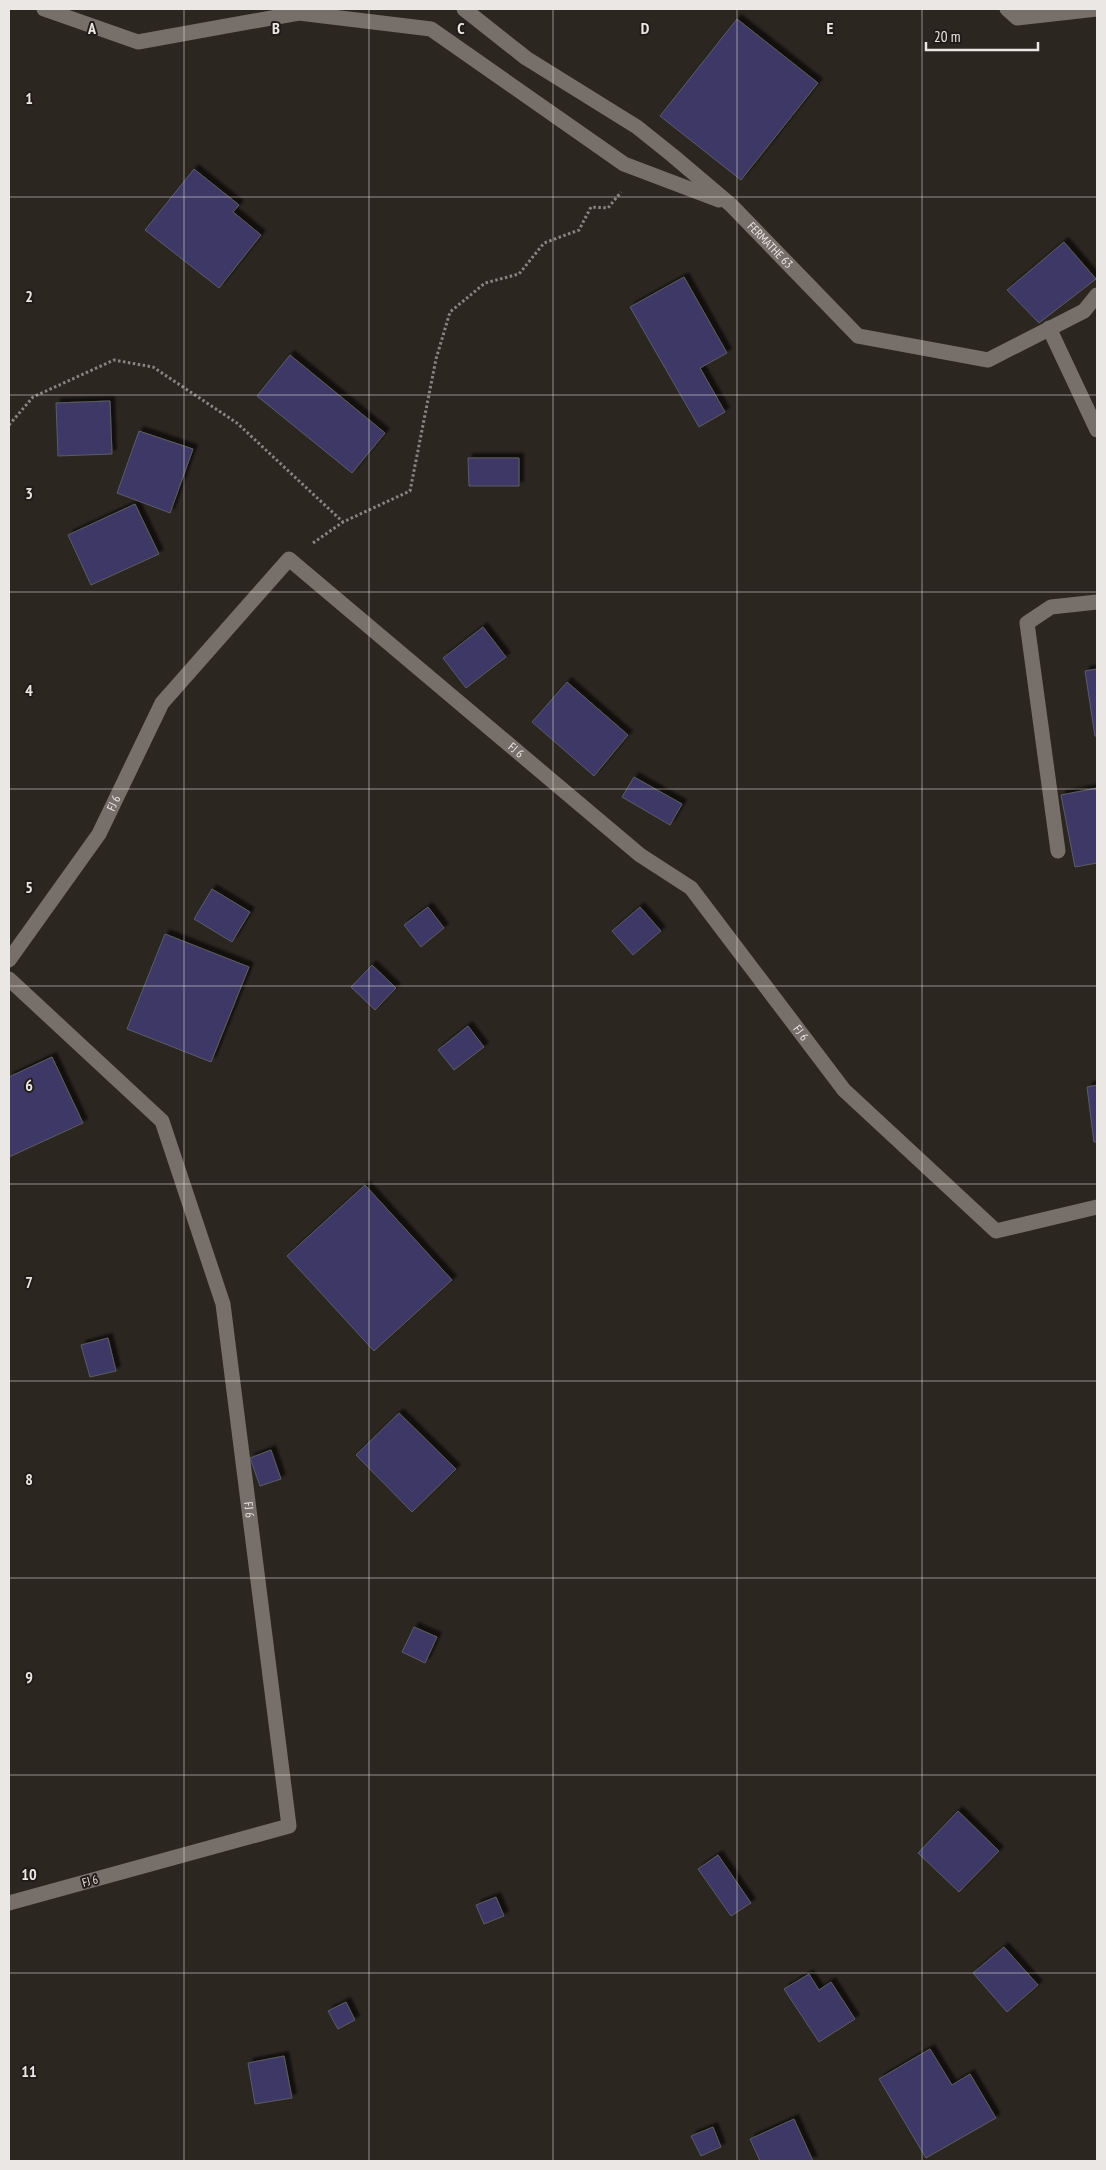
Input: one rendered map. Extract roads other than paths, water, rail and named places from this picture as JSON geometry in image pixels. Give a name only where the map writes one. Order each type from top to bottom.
[{"type":"street","points":[[44,9],[138,42],[299,12],[431,29],[624,164],[731,205]]},
{"type":"street","name":"FERMATHE 63","points":[[464,9],[526,58],[637,127],[731,205],[858,336],[988,360],[1084,311],[1097,295]]},
{"type":"street","points":[[1007,9],[1017,18],[1097,9]]},
{"type":"street","points":[[1049,328],[1097,430]]},
{"type":"street","name":"FJ 6","points":[[9,960],[99,834],[162,703],[289,560],[640,855],[691,888],[844,1090],[996,1231],[1097,1207]]},
{"type":"street","points":[[1058,851],[1027,623],[1051,607],[1097,602]]},
{"type":"street","name":"FJ 6","points":[[9,979],[162,1122],[223,1304],[289,1826],[9,1903]]}]
